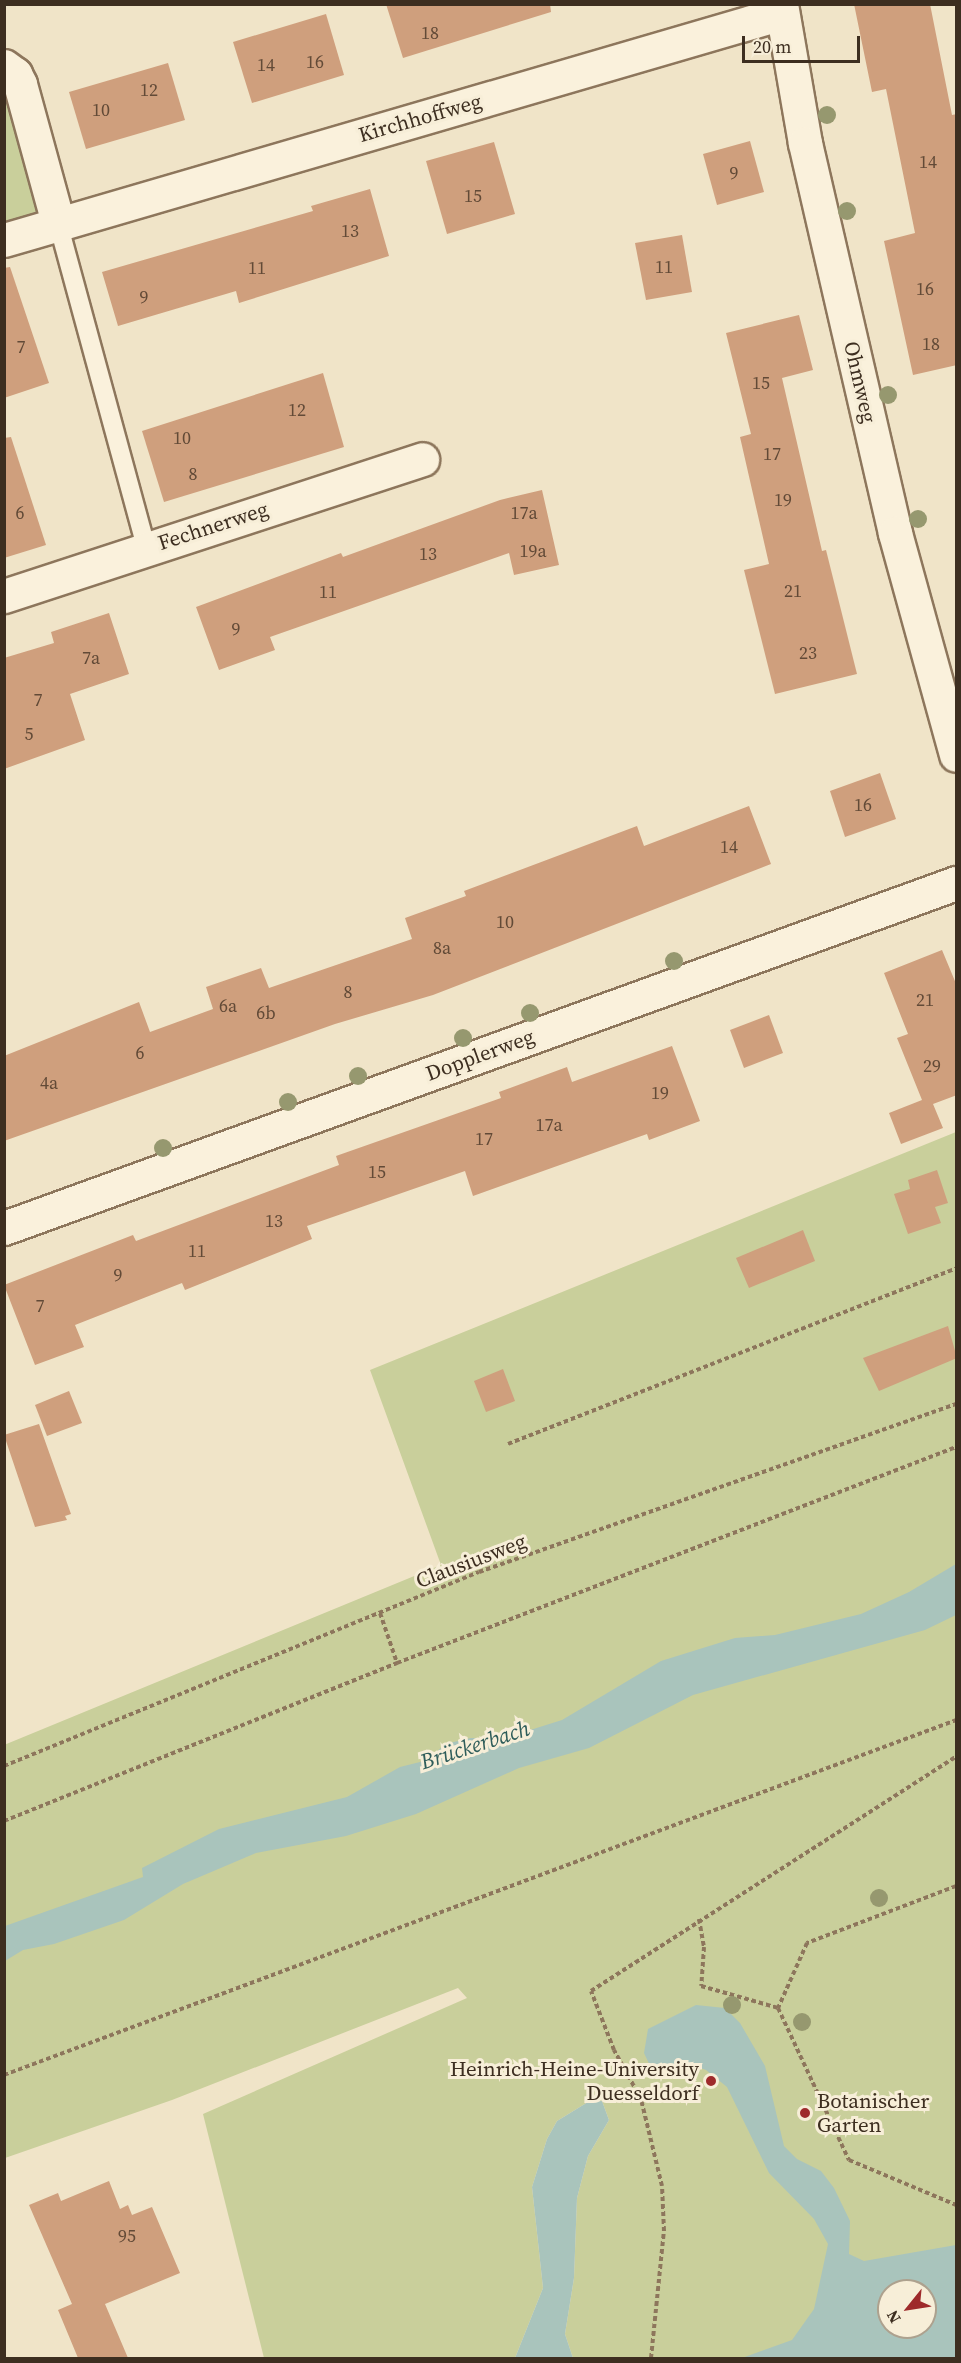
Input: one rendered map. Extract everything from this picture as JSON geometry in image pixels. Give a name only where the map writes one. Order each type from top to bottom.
[{"type":"street","name":"Kirchhoffweg","points":[[4,240],[782,9]]},
{"type":"street","name":"Ohmweg","points":[[782,9],[805,143],[895,533],[957,755]]},
{"type":"street","points":[[4,66],[15,74],[20,84],[58,223]]},
{"type":"street","name":"Fechnerweg","points":[[4,596],[422,459]]},
{"type":"street","name":"Dopplerweg","points":[[4,1228],[957,883]]},
{"type":"lane","points":[[58,223],[146,548]]},
{"type":"path","points":[[508,1443],[957,1268]]},
{"type":"path","name":"Clausiusweg","points":[[4,1766],[479,1572],[957,1404]]},
{"type":"path","points":[[4,1821],[397,1663],[957,1447]]},
{"type":"path","points":[[380,1612],[397,1663]]},
{"type":"path","points":[[4,2075],[957,1720]]},
{"type":"path","points":[[651,2358],[664,2231],[663,2186],[641,2099],[614,2050],[591,1991],[699,1919],[957,1757]]},
{"type":"path","points":[[957,1886],[807,1942],[778,2008],[849,2160],[957,2205]]},
{"type":"path","points":[[699,1919],[704,1947],[701,1986],[778,2008]]},
{"type":"green space","points":[[5,79],[41,207],[34,220],[5,235]]},
{"type":"green space","points":[[956,1132],[956,2358],[573,2358],[565,2334],[574,2278],[577,2198],[588,2156],[609,2120],[602,2101],[588,2102],[557,2121],[547,2139],[532,2187],[543,2288],[515,2358],[264,2358],[203,2114],[467,1998],[458,1988],[172,2100],[5,2158],[4,1745],[441,1565],[370,1370]]},
{"type":"water","name":"Brückerbach","points":[[956,1564],[956,1615],[925,1630],[693,1695],[589,1748],[519,1768],[416,1814],[346,1836],[256,1853],[183,1884],[124,1920],[54,1944],[23,1950],[5,1961],[5,1926],[143,1877],[142,1868],[219,1829],[347,1797],[400,1767],[428,1760],[445,1744],[471,1738],[502,1739],[562,1720],[661,1661],[735,1638],[775,1635],[861,1614],[909,1592]]},
{"type":"water","points":[[696,2005],[725,2008],[740,2023],[765,2066],[784,2146],[797,2159],[821,2171],[834,2188],[850,2221],[849,2254],[864,2261],[956,2245],[956,2358],[742,2358],[792,2340],[814,2309],[828,2244],[814,2219],[769,2173],[727,2087],[706,2070],[684,2062],[663,2075],[653,2072],[644,2053],[648,2029]]},
{"type":"water","points":[[602,2101],[609,2120],[588,2156],[577,2198],[574,2278],[565,2334],[573,2358],[515,2358],[543,2288],[532,2187],[547,2139],[557,2121],[588,2102]]},
{"type":"building","points":[[386,4],[550,4],[551,12],[403,58]]},
{"type":"building","points":[[854,4],[930,4],[952,115],[957,114],[957,365],[913,375],[884,241],[915,233],[886,89],[872,92]]},
{"type":"building","points":[[326,14],[344,75],[252,103],[233,42]]},
{"type":"building","points":[[168,63],[185,120],[86,149],[69,92]]},
{"type":"building","points":[[750,141],[764,192],[717,205],[703,154]]},
{"type":"building","points":[[494,142],[515,214],[447,234],[426,161]]},
{"type":"building","points":[[370,189],[389,256],[239,303],[236,291],[118,326],[102,272],[313,211],[311,206]]},
{"type":"building","points":[[682,235],[692,292],[646,300],[635,243]]},
{"type":"building","points":[[10,267],[49,383],[4,398],[4,268]]},
{"type":"building","points":[[799,315],[813,370],[782,378],[822,551],[826,550],[857,674],[775,694],[744,570],[769,564],[740,437],[751,434],[726,333]]},
{"type":"building","points":[[323,373],[344,447],[164,502],[142,431]]},
{"type":"building","points":[[11,437],[46,545],[4,558],[4,438]]},
{"type":"building","points":[[542,490],[559,565],[514,575],[509,553],[270,637],[275,650],[219,670],[196,607],[341,553],[343,557],[500,500]]},
{"type":"building","points":[[109,613],[129,674],[70,694],[85,740],[4,769],[4,658],[54,643],[51,632]]},
{"type":"building","points":[[880,773],[896,819],[845,837],[830,791]]},
{"type":"building","points":[[749,806],[771,864],[433,995],[335,1024],[4,1141],[4,1056],[139,1002],[150,1032],[213,1009],[206,987],[261,968],[269,988],[412,939],[405,918],[466,896],[464,891],[637,826],[644,846]]},
{"type":"building","points":[[942,950],[957,986],[957,1095],[933,1104],[943,1128],[901,1144],[889,1113],[922,1100],[897,1038],[908,1034],[884,973]]},
{"type":"building","points":[[769,1015],[783,1053],[744,1068],[730,1030]]},
{"type":"building","points":[[672,1046],[700,1121],[649,1140],[647,1134],[473,1196],[465,1171],[307,1226],[312,1239],[185,1290],[182,1283],[75,1325],[84,1347],[35,1365],[4,1285],[133,1235],[136,1241],[339,1165],[336,1156],[501,1098],[499,1092],[567,1067],[572,1082]]},
{"type":"building","points":[[937,1170],[948,1203],[935,1207],[941,1223],[908,1234],[894,1194],[910,1189],[908,1180]]},
{"type":"building","points":[[803,1230],[815,1261],[749,1288],[736,1258]]},
{"type":"building","points":[[948,1326],[957,1358],[879,1391],[863,1358]]},
{"type":"building","points":[[503,1369],[515,1401],[486,1412],[474,1381]]},
{"type":"building","points":[[69,1391],[82,1423],[47,1436],[35,1405]]},
{"type":"building","points":[[39,1424],[71,1514],[65,1516],[67,1520],[35,1527],[4,1435]]},
{"type":"building","points":[[109,2181],[120,2209],[128,2205],[132,2215],[152,2207],[180,2273],[105,2304],[128,2358],[78,2358],[58,2310],[72,2304],[29,2205],[58,2193],[61,2201]]},
{"type":"place","name":"Heinrich-Heine-University Duesseldorf","points":[[711,2081]]},
{"type":"place","name":"Botanischer Garten","points":[[805,2113]]}]
